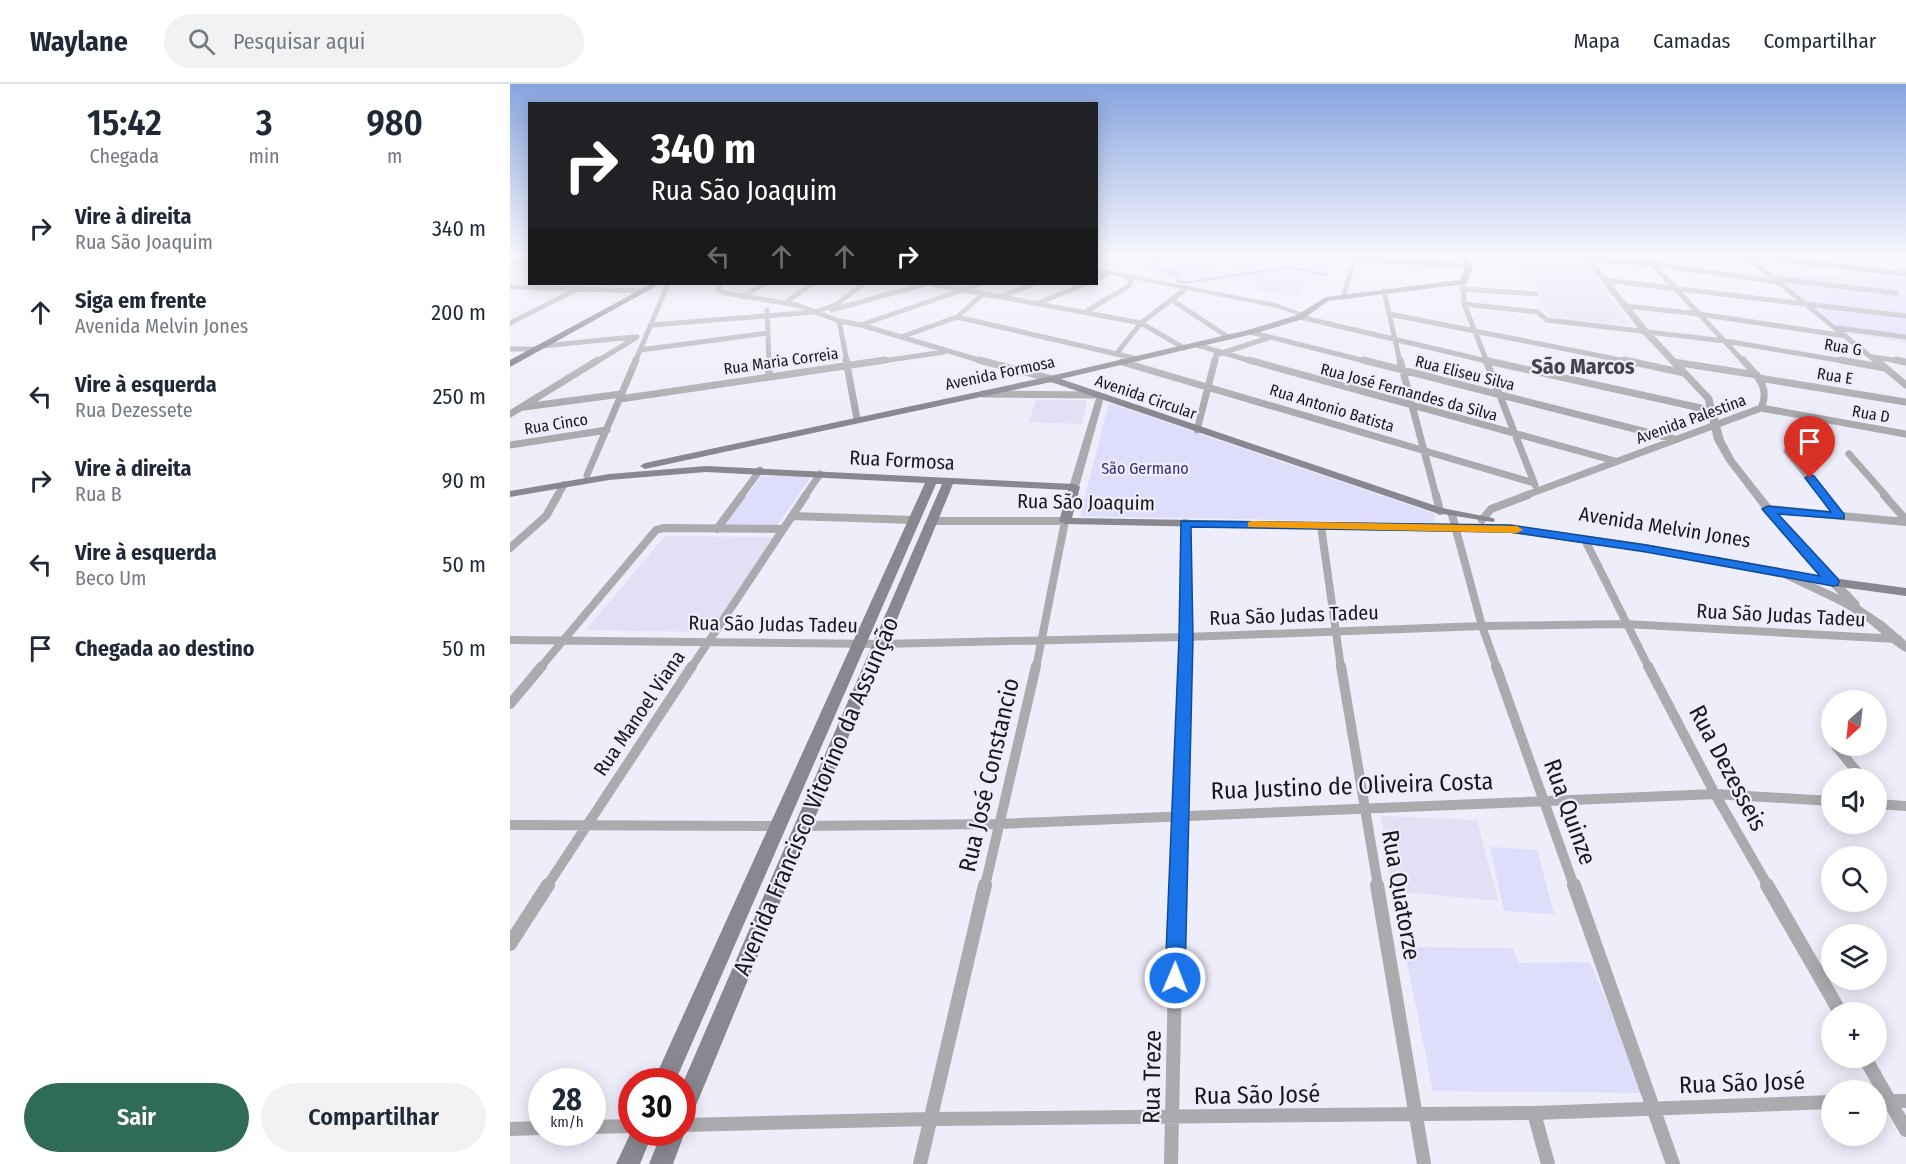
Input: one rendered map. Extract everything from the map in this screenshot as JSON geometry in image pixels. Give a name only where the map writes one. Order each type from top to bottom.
[{"type":"main road","points":[[510,364],[615,306]]},
{"type":"main road","name":"Avenida Formosa","points":[[510,494],[635,471],[857,419],[1047,380],[1120,357],[1138,358],[1250,332],[1302,316],[1315,306]]},
{"type":"main road","name":"Avenida Circular","points":[[1047,380],[1440,511],[1454,521]]},
{"type":"main road","points":[[706,469],[720,452]]},
{"type":"main road","name":"Avenida Formosa","points":[[510,489],[587,476],[635,471],[728,469]]},
{"type":"main road","name":"Rua Formosa","points":[[728,469],[1074,487]]},
{"type":"main road","name":"Avenida Francisco Vitorino da Assunção","points":[[670,1068],[914,520],[941,480]]},
{"type":"main road","name":"Avenida Francisco Vitorino da Assunção","points":[[696,1078],[933,521],[941,480]]},
{"type":"main road","name":"Rua José Constancio","points":[[1065,521],[1074,487]]},
{"type":"main road","name":"Avenida Melvin Jones","points":[[1454,521],[1482,520],[1586,534],[1906,592]]},
{"type":"main road","name":"Rua São Joaquim","points":[[1065,521],[1321,526],[1454,521]]},
{"type":"main road","name":"Avenida Melvin Jones","points":[[1454,521],[1585,540],[1788,575],[1906,585]]},
{"type":"main road","points":[[722,954],[747,956]]},
{"type":"main road","points":[[628,1164],[636,1146]]},
{"type":"main road","points":[[661,1164],[668,1146]]},
{"type":"street","points":[[510,323],[543,306]]},
{"type":"street","points":[[587,476],[659,306]]},
{"type":"street","points":[[767,306],[769,376]]},
{"type":"street","name":"Avenida Circular","points":[[795,306],[1047,380]]},
{"type":"street","points":[[652,325],[766,315],[818,314],[837,306]]},
{"type":"street","points":[[861,325],[915,306]]},
{"type":"street","points":[[901,337],[957,317],[969,306]]},
{"type":"street","points":[[1056,306],[1142,323],[1184,348]]},
{"type":"street","points":[[1085,312],[1094,306]]},
{"type":"street","points":[[1120,357],[1142,323],[1164,306]]},
{"type":"street","points":[[1182,306],[1228,337]]},
{"type":"street","points":[[1278,306],[1302,316],[1395,341],[1714,411]]},
{"type":"street","points":[[1387,306],[1402,371],[1440,511]]},
{"type":"street","points":[[1465,306],[1537,491]]},
{"type":"street","points":[[1486,306],[1537,312],[1547,320],[1644,330]]},
{"type":"street","points":[[1626,306],[1644,330],[1709,399],[1722,447],[1731,461],[1768,509],[1862,613]]},
{"type":"street","points":[[1630,306],[1699,314],[1846,336]]},
{"type":"street","name":"Avenida Palestina","points":[[1482,520],[1491,509],[1761,408],[1765,391],[1758,376],[1693,306]]},
{"type":"street","points":[[1810,306],[1906,385]]},
{"type":"street","points":[[1822,306],[1906,315]]},
{"type":"street","points":[[1389,314],[1474,329],[1684,373]]},
{"type":"street","name":"Rua Antonio Batista","points":[[957,317],[1120,357],[1209,386],[1534,483]]},
{"type":"street","points":[[839,321],[857,419]]},
{"type":"street","points":[[1836,327],[1906,337]]},
{"type":"street","name":"Rua G","points":[[1644,330],[1885,368]]},
{"type":"street","name":"Rua Eliseu Silva","points":[[1250,332],[1500,397],[1674,439]]},
{"type":"street","points":[[640,350],[768,333]]},
{"type":"street","points":[[510,349],[540,348],[647,336]]},
{"type":"street","points":[[519,408],[637,337]]},
{"type":"street","points":[[1197,430],[1209,386],[1213,360],[1220,353],[1269,337]]},
{"type":"street","name":"Rua José Fernandes da Silva","points":[[1197,345],[1413,407],[1615,461]]},
{"type":"street","name":"Rua Maria Correia","points":[[510,412],[519,408],[946,352]]},
{"type":"street","points":[[1871,357],[1906,362]]},
{"type":"street","name":"Rua E","points":[[1674,362],[1906,402]]},
{"type":"street","points":[[1040,394],[1047,380]]},
{"type":"street","points":[[980,394],[1097,396]]},
{"type":"street","name":"Rua José Constancio","points":[[1074,487],[1097,396]]},
{"type":"street","name":"Rua D","points":[[1761,408],[1906,434]]},
{"type":"street","name":"Rua Cinco","points":[[510,445],[607,430]]},
{"type":"street","points":[[1787,451],[1840,516]]},
{"type":"street","points":[[1849,454],[1906,521]]},
{"type":"street","points":[[717,529],[760,470]]},
{"type":"street","name":"Rua Manoel Viana","points":[[510,944],[820,474]]},
{"type":"street","points":[[510,548],[546,516],[564,484]]},
{"type":"street","points":[[1768,509],[1906,521]]},
{"type":"street","points":[[792,516],[914,520]]},
{"type":"street","name":"Rua São Joaquim","points":[[933,521],[1065,521]]},
{"type":"street","name":"Rua José Constancio","points":[[920,1164],[1042,641],[1065,521]]},
{"type":"street","name":"Rua Quinze","points":[[1454,521],[1482,626],[1674,1164]]},
{"type":"street","name":"Rua Treze","points":[[1171,1164],[1179,814],[1186,638],[1185,523]]},
{"type":"street","name":"Rua Quatorze","points":[[1321,526],[1335,630],[1424,1164]]},
{"type":"street","points":[[510,704],[657,529],[783,529]]},
{"type":"street","name":"Rua Dezesseis","points":[[1585,540],[1715,794],[1834,1002]]},
{"type":"street","points":[[1788,575],[1862,613],[1901,640]]},
{"type":"street","name":"Rua São Judas Tadeu","points":[[510,640],[882,644],[1186,638],[1335,630],[1626,624],[1901,640]]},
{"type":"street","points":[[1844,756],[1854,768]]},
{"type":"street","name":"Rua Justino de Oliveira Costa","points":[[803,826],[998,824],[1179,814],[1715,794],[1821,800]]},
{"type":"street","points":[[1887,803],[1906,806]]},
{"type":"street","points":[[510,825],[779,826]]},
{"type":"street","points":[[1887,1101],[1906,1101]]},
{"type":"street","name":"Rua São José","points":[[696,1125],[930,1119],[1534,1113],[1821,1102]]},
{"type":"street","points":[[1887,1106],[1906,1130]]},
{"type":"street","points":[[1534,1113],[1548,1164]]},
{"type":"street","points":[[510,1129],[528,1128]]},
{"type":"shaded area","points":[[1544,306],[1617,306],[1632,326],[1552,319]]},
{"type":"shaded area","points":[[1036,400],[1087,400],[1082,424],[1029,422]]},
{"type":"shaded area","points":[[665,536],[774,537],[709,632],[586,630]]},
{"type":"shaded area","points":[[1381,816],[1477,820],[1498,901],[1392,891]]},
{"type":"green space","points":[[1813,306],[1906,306],[1906,343],[1851,334]]},
{"type":"green space","name":"São Germano","points":[[1109,403],[1435,514],[1433,523],[1080,516]]},
{"type":"green space","points":[[762,476],[811,476],[778,525],[724,525]]},
{"type":"green space","points":[[1490,847],[1537,850],[1554,914],[1504,911]]},
{"type":"green space","points":[[1404,947],[1513,948],[1518,963],[1590,962],[1645,1093],[1433,1091]]},
{"type":"slow traffic","points":[[1252,524],[1517,530]]},
{"type":"district","name":"São Marcos","points":[[1583,366]]},
{"type":"route","points":[[1175,978],[1186,638],[1185,523],[1510,529],[1646,548],[1833,582],[1768,509],[1840,516],[1810,478]]}]
